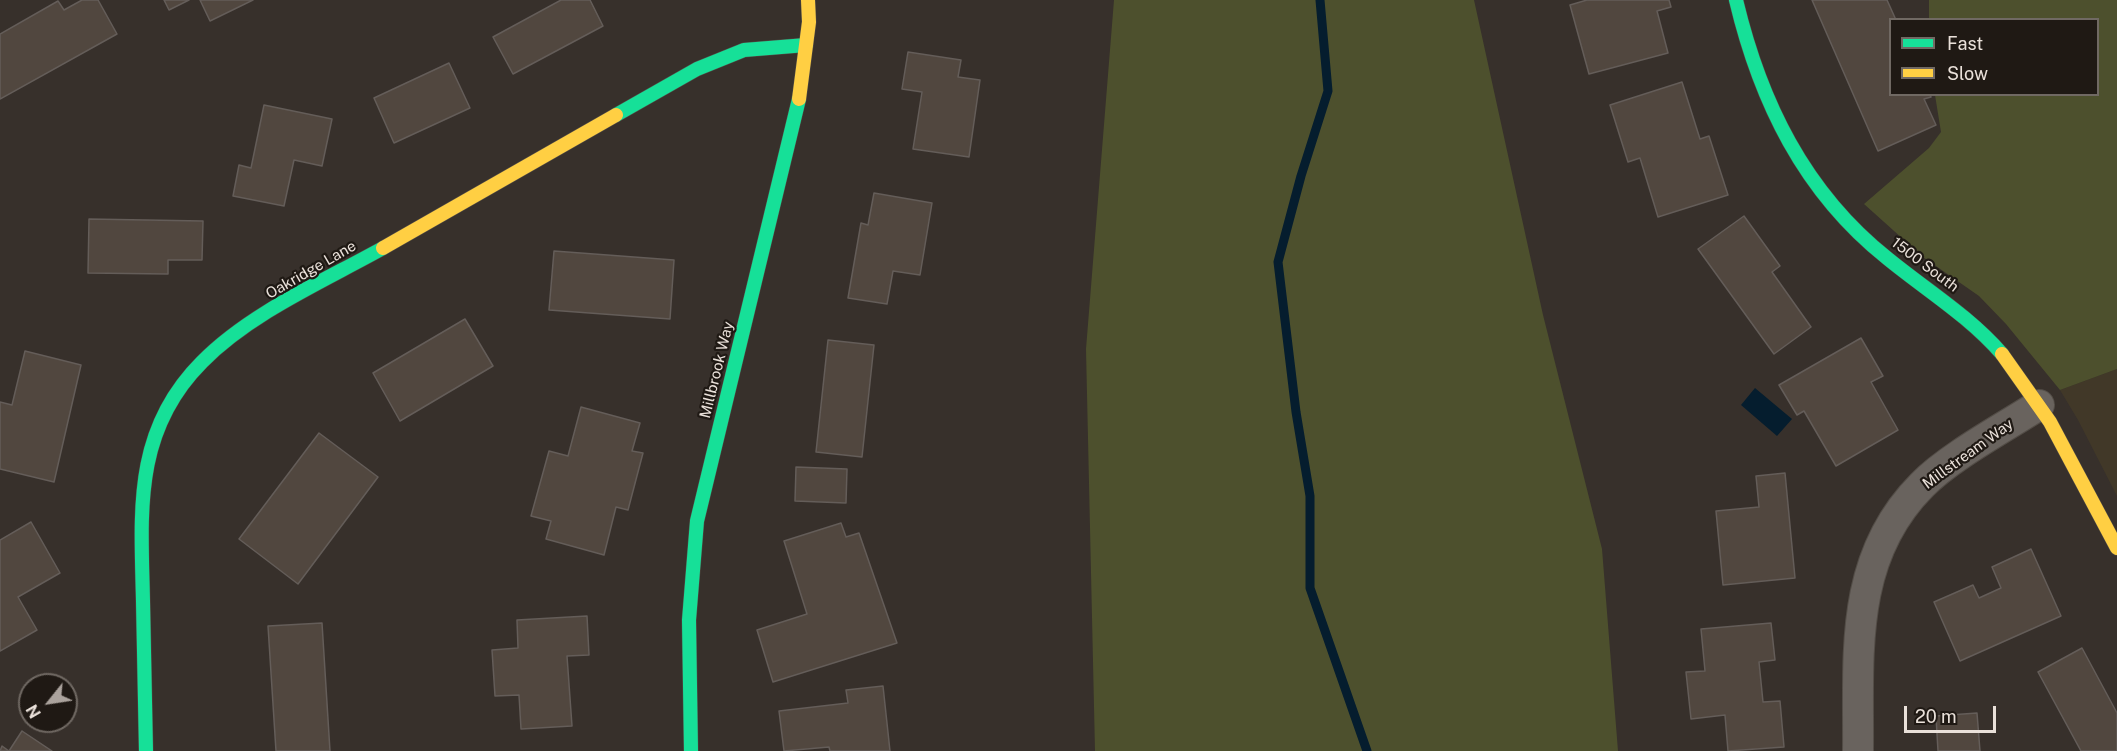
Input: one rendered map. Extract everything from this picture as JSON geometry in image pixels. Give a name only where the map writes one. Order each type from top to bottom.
[{"type":"street","name":"Millbrook Way","points":[[691,751],[689,620],[697,521],[798,104],[806,45],[808,0]]},
{"type":"street","name":"1500 South","points":[[1736,0],[1746,46],[1770,111],[1801,166],[1836,211],[1872,246],[1975,326],[2001,353],[2039,405],[2076,466],[2117,548]]},
{"type":"street","name":"Oakridge Lane","points":[[146,751],[141,507],[143,471],[153,436],[169,402],[191,371],[218,345],[249,324],[697,69],[744,50],[806,45]]},
{"type":"street","name":"Millstream Way","points":[[1858,751],[1860,613],[1868,578],[1882,543],[1900,513],[1923,484],[2039,405]]},
{"type":"shaded area","points":[[2117,369],[2117,496],[2060,390]]},
{"type":"green space","points":[[1114,0],[1474,0],[1543,315],[1602,549],[1618,751],[1095,751],[1086,349]]},
{"type":"green space","points":[[1929,0],[2117,0],[2117,369],[2060,390],[2006,324],[1979,296],[1923,257],[1864,204],[1929,148],[1941,132],[1935,96],[2099,96],[2099,18],[1929,18]]},
{"type":"water","points":[[1755,388],[1792,419],[1777,436],[1741,405]]},
{"type":"building","points":[[82,0],[98,0],[117,34],[0,99],[0,34],[58,1],[64,10]]},
{"type":"building","points":[[164,0],[189,0],[169,10]]},
{"type":"building","points":[[200,0],[253,0],[210,21]]},
{"type":"building","points":[[561,0],[590,0],[603,26],[513,74],[493,37]]},
{"type":"building","points":[[1587,0],[1669,0],[1671,7],[1657,11],[1668,53],[1589,74],[1570,5]]},
{"type":"building","points":[[1812,0],[1887,0],[1895,18],[1889,18],[1889,96],[1931,96],[1924,99],[1936,125],[1878,151]]},
{"type":"building","points":[[908,52],[961,60],[958,77],[980,80],[969,157],[913,149],[922,92],[902,89]]},
{"type":"building","points":[[449,63],[470,108],[394,143],[374,98]]},
{"type":"building","points":[[1682,82],[1700,139],[1709,136],[1728,195],[1658,217],[1640,158],[1628,162],[1610,105]]},
{"type":"building","points":[[264,105],[332,119],[322,166],[294,160],[284,206],[233,196],[239,165],[251,168]]},
{"type":"building","points":[[874,193],[932,203],[920,275],[893,271],[887,304],[848,298],[861,223],[868,225]]},
{"type":"building","points":[[1744,216],[1780,266],[1772,272],[1811,327],[1774,354],[1698,249]]},
{"type":"building","points":[[89,219],[203,221],[202,260],[168,260],[168,274],[88,273]]},
{"type":"building","points":[[554,251],[674,260],[670,319],[549,310]]},
{"type":"building","points":[[465,319],[493,366],[400,421],[373,373]]},
{"type":"building","points":[[1861,338],[1883,376],[1871,382],[1898,430],[1836,466],[1804,411],[1797,415],[1779,385]]},
{"type":"building","points":[[828,340],[874,345],[862,457],[816,452]]},
{"type":"building","points":[[25,351],[81,365],[54,482],[0,469],[0,402],[12,405]]},
{"type":"building","points":[[581,407],[640,423],[632,451],[643,453],[628,510],[616,507],[604,555],[546,539],[551,521],[531,516],[549,451],[568,456]]},
{"type":"building","points":[[319,433],[378,477],[298,584],[239,539]]},
{"type":"building","points":[[796,467],[847,469],[846,503],[795,501]]},
{"type":"building","points":[[1785,473],[1795,578],[1723,585],[1716,511],[1759,507],[1756,476]]},
{"type":"building","points":[[31,522],[60,573],[18,597],[37,630],[0,651],[0,540]]},
{"type":"building","points":[[841,523],[846,537],[859,533],[897,643],[773,682],[757,630],[807,614],[784,541]]},
{"type":"building","points":[[2031,549],[2061,616],[1960,661],[1934,602],[1973,585],[1979,598],[2001,588],[1992,567]]},
{"type":"building","points":[[587,616],[589,655],[567,656],[572,726],[521,729],[519,695],[495,696],[492,650],[518,648],[517,620]]},
{"type":"building","points":[[322,623],[330,751],[276,751],[268,626]]},
{"type":"building","points":[[1771,623],[1775,660],[1759,662],[1763,702],[1780,701],[1784,747],[1728,751],[1725,715],[1691,719],[1686,672],[1705,671],[1701,629]]},
{"type":"building","points":[[2082,648],[2117,713],[2117,751],[2081,751],[2038,672]]},
{"type":"building","points":[[883,686],[890,751],[830,751],[829,747],[784,751],[779,711],[848,703],[846,690]]},
{"type":"building","points":[[1977,713],[1980,751],[1938,751],[1936,716]]},
{"type":"building","points":[[21,733],[25,733],[52,751],[9,751]]},
{"type":"waterway","points":[[1320,0],[1328,91],[1301,176],[1278,262],[1296,412],[1310,496],[1310,588],[1367,751]]},
{"type":"traffic: fast","points":[[1736,0],[1758,74],[1772,109],[1809,174],[1858,232],[1887,258],[1976,327],[2002,354]]},
{"type":"traffic: fast","points":[[616,115],[697,69],[744,50],[806,45]]},
{"type":"traffic: fast","points":[[691,751],[689,620],[697,521],[799,99]]},
{"type":"traffic: fast","points":[[146,751],[143,504],[152,444],[163,416],[180,388],[221,344],[288,299],[383,248]]},
{"type":"traffic: slow","points":[[799,99],[809,22],[808,0]]},
{"type":"traffic: slow","points":[[383,248],[616,115]]},
{"type":"traffic: slow","points":[[2002,354],[2050,422],[2117,548]]}]
